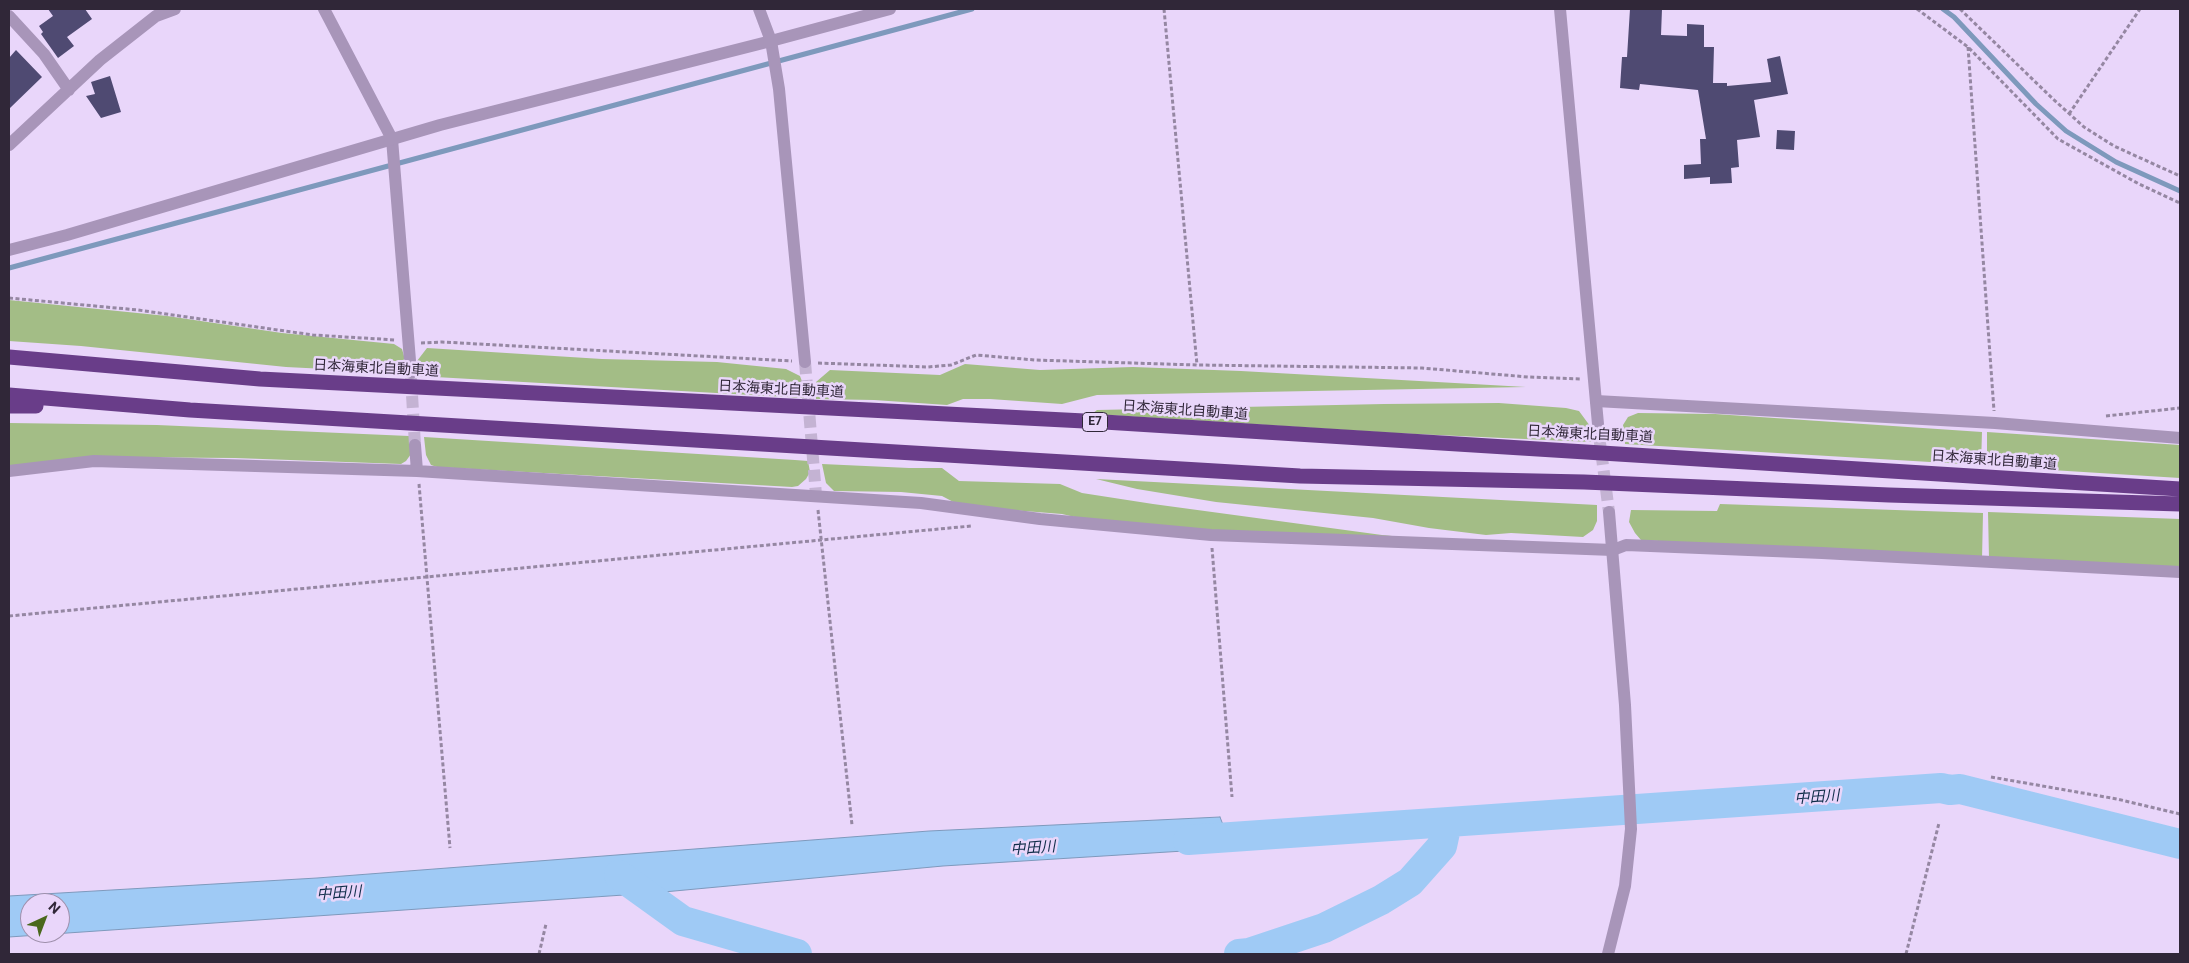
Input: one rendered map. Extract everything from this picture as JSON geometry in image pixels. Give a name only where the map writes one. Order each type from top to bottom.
[{"type":"highway","name":"日本海東北自動車道","points":[[9,357],[270,379],[1104,422],[2180,489]]},
{"type":"highway","points":[[9,395],[190,410],[1300,476],[1584,482],[1898,496],[2180,504]]},
{"type":"highway","points":[[9,406],[190,410]]},
{"type":"street","points":[[9,145],[100,60],[156,16],[175,9]]},
{"type":"street","points":[[324,9],[392,139],[410,373]]},
{"type":"street","points":[[759,9],[771,41],[779,89],[805,362]]},
{"type":"street","points":[[9,250],[392,139],[890,9]]},
{"type":"street","points":[[1560,9],[1598,435]]},
{"type":"street","points":[[9,16],[44,54],[69,90]]},
{"type":"street","points":[[1596,402],[1995,423],[2180,438]]},
{"type":"street","points":[[415,445],[417,471]]},
{"type":"street","points":[[9,471],[94,461],[417,471],[921,503],[1040,519],[1211,535],[1613,550],[1626,545],[2180,572]]},
{"type":"street","points":[[1608,954],[1625,886],[1631,829],[1626,732],[1609,512]]},
{"type":"path","points":[[1164,9],[1196,365]]},
{"type":"path","points":[[1918,9],[1968,47],[2058,139],[2139,184],[2180,203]]},
{"type":"path","points":[[1960,9],[2069,114],[2084,126],[2114,146],[2180,176]]},
{"type":"path","points":[[2069,114],[2140,9]]},
{"type":"path","points":[[1968,47],[1995,423]]},
{"type":"path","points":[[805,362],[928,367],[951,365],[976,355],[1035,360],[1196,365],[1422,368],[1528,377],[1593,379]]},
{"type":"path","points":[[2096,417],[2180,408]]},
{"type":"path","points":[[417,471],[450,848]]},
{"type":"path","points":[[816,495],[852,825]]},
{"type":"path","points":[[9,616],[980,525]]},
{"type":"path","points":[[1211,535],[1232,797]]},
{"type":"path","points":[[1991,777],[2117,799],[2180,814]]},
{"type":"path","points":[[1906,954],[1939,823]]},
{"type":"path","points":[[539,954],[546,924]]},
{"type":"green space","points":[[9,300],[167,316],[282,333],[394,344],[402,349],[406,363],[406,373],[286,367],[81,346],[9,341]]},
{"type":"green space","points":[[427,348],[602,359],[717,362],[786,369],[800,376],[803,384],[804,398],[418,376],[417,361]]},
{"type":"green space","points":[[965,364],[1040,370],[1133,367],[1241,371],[1526,387],[1097,395],[1062,404],[990,399],[963,399],[947,405],[874,400],[816,399],[816,382],[830,370],[940,375]]},
{"type":"green space","points":[[1499,403],[1566,408],[1579,411],[1590,426],[1591,442],[1393,433],[1092,414],[1097,410]]},
{"type":"green space","points":[[1638,413],[1715,414],[1982,432],[1981,465],[1625,444],[1623,425],[1628,417]]},
{"type":"green space","points":[[9,423],[157,425],[409,436],[411,454],[401,464],[235,458],[101,457],[9,466]]},
{"type":"green space","points":[[1987,432],[2180,445],[2180,478],[1987,466]]},
{"type":"green space","points":[[424,437],[808,461],[810,472],[806,479],[798,486],[792,487],[437,467],[431,465],[426,455]]},
{"type":"green space","points":[[822,464],[942,468],[959,481],[1060,484],[1082,493],[1153,504],[1382,535],[1473,544],[1207,531],[1092,521],[1062,514],[961,506],[942,496],[901,492],[834,491],[826,483]]},
{"type":"green space","points":[[1096,479],[1597,505],[1597,521],[1593,530],[1583,537],[1511,533],[1486,535],[1429,528],[1373,518],[1216,502],[1137,489]]},
{"type":"green space","points":[[1720,504],[1983,513],[1982,559],[1641,540],[1629,522],[1631,510],[1717,511]]},
{"type":"green space","points":[[1988,512],[2180,519],[2180,568],[1989,558]]},
{"type":"water","points":[[1220,817],[1232,848],[943,866],[653,893],[70,933],[70,893],[60,893],[317,878],[929,831]]},
{"type":"water","points":[[20,895],[20,936],[9,937],[9,896]]},
{"type":"building","points":[[48,9],[85,9],[92,19],[67,37],[74,46],[58,58],[41,34],[43,32],[39,26],[53,16]]},
{"type":"building","points":[[1630,9],[1662,9],[1661,35],[1687,36],[1687,24],[1704,25],[1704,47],[1714,47],[1713,83],[1727,83],[1727,86],[1771,82],[1767,59],[1780,56],[1788,94],[1754,100],[1760,137],[1737,140],[1739,167],[1731,168],[1732,183],[1710,184],[1710,177],[1684,179],[1684,165],[1701,164],[1700,139],[1706,139],[1698,90],[1640,84],[1639,90],[1620,88],[1622,57],[1627,57]]},
{"type":"building","points":[[16,50],[42,77],[9,109],[9,58]]},
{"type":"building","points":[[110,76],[121,112],[101,118],[86,96],[95,94],[91,82]]},
{"type":"building","points":[[1777,130],[1795,131],[1794,150],[1776,149]]},
{"type":"waterway","points":[[9,268],[972,9]]},
{"type":"waterway","points":[[1943,9],[1954,17],[2036,104],[2066,131],[2116,162],[2180,191]]},
{"type":"waterway","name":"中田川","points":[[1188,840],[1941,788],[1950,790],[1960,789],[2180,844]]},
{"type":"waterway","name":"中田川","points":[[1239,954],[1249,953],[1324,928],[1381,900],[1410,882],[1442,846],[1447,823]]},
{"type":"waterway","name":"中田川","points":[[619,875],[683,921],[797,954]]},
{"type":"tunnel","points":[[805,362],[816,495]]},
{"type":"tunnel","points":[[411,378],[415,445]]},
{"type":"tunnel","points":[[1599,435],[1609,512]]}]
